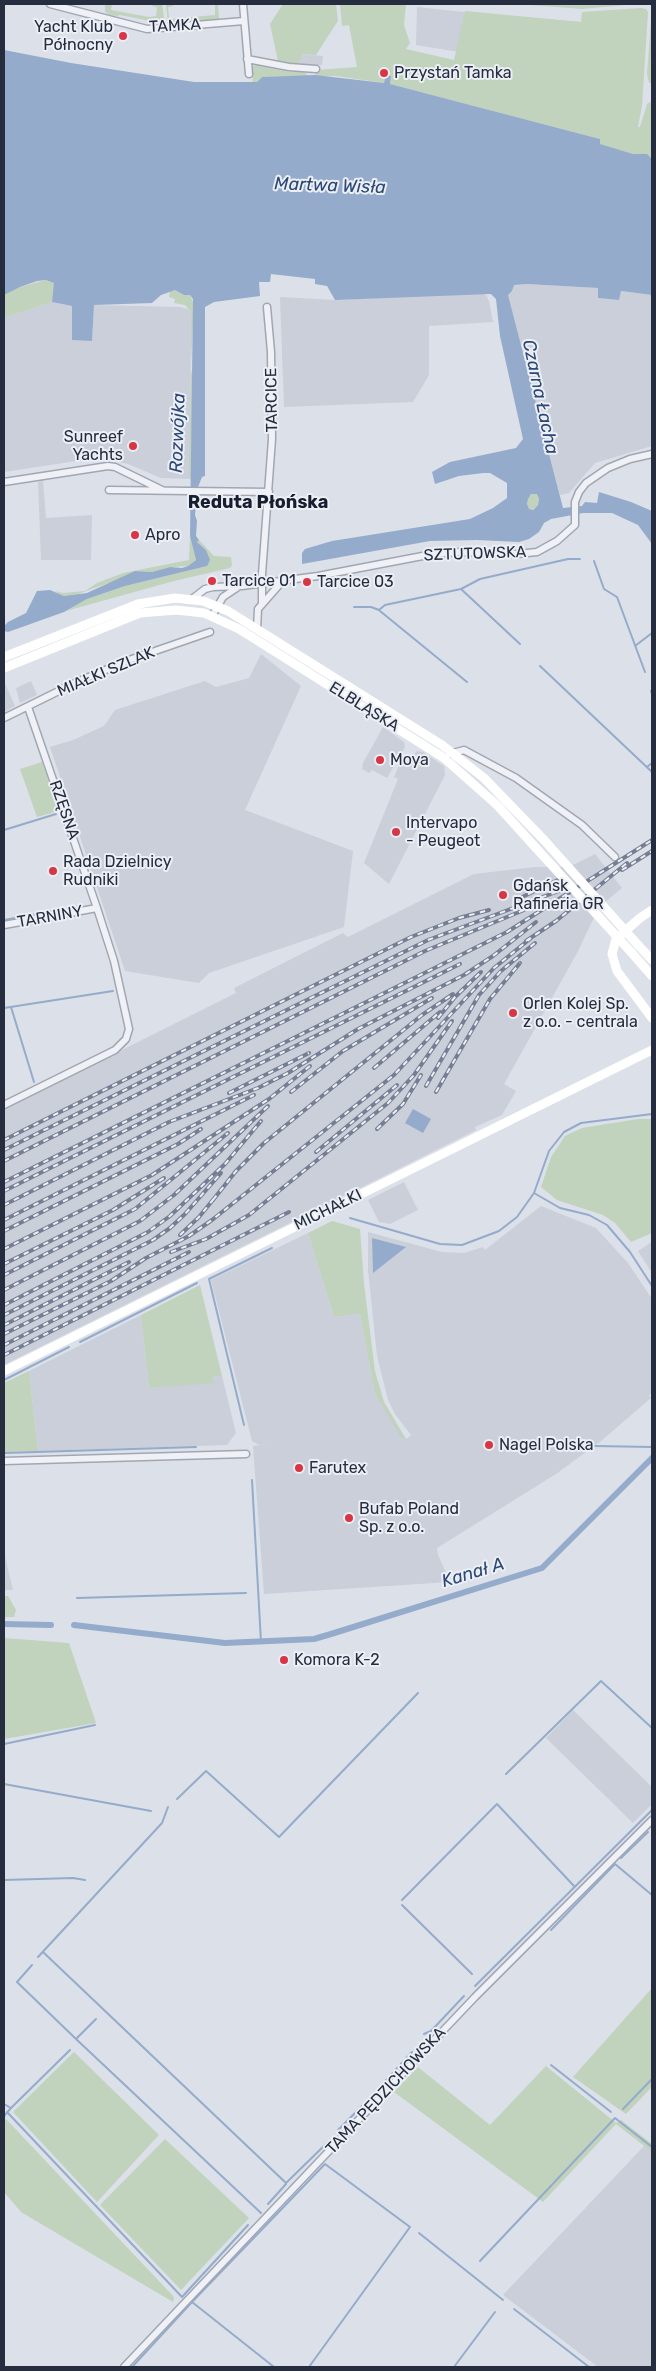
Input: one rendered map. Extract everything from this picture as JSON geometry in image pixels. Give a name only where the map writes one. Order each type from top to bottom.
[{"type":"main road","name":"ELBLĄSKA","points":[[4,657],[138,604],[163,598],[192,599],[218,606],[257,628],[452,752],[484,778],[544,840],[652,960]]},
{"type":"main road","name":"ELBLĄSKA","points":[[4,668],[140,613],[176,610],[212,616],[253,638],[444,758],[490,799],[652,976]]},
{"type":"main road","points":[[652,910],[616,939],[612,954],[617,972],[652,1018]]},
{"type":"main road","name":"MICHAŁKI","points":[[4,1371],[652,1050]]},
{"type":"street","name":"TAMKA","points":[[50,4],[147,29],[244,21]]},
{"type":"street","points":[[243,4],[249,74]]},
{"type":"street","points":[[247,59],[289,67],[316,69]]},
{"type":"street","name":"TARCICE","points":[[262,603],[261,583],[269,492],[272,391],[267,308]]},
{"type":"street","name":"SZTUTOWSKA","points":[[192,599],[212,587],[242,586],[318,576],[433,554],[460,552],[517,554],[536,552],[564,536],[575,525],[575,502],[579,492],[595,475],[630,459],[652,454]]},
{"type":"street","points":[[4,482],[108,466],[115,467],[162,490]]},
{"type":"street","points":[[108,490],[269,492]]},
{"type":"street","points":[[257,628],[258,609],[279,585],[280,581]]},
{"type":"street","name":"SZTUTOWSKA","points":[[212,616],[230,591],[242,586]]},
{"type":"street","name":"MIAŁKI SZLAK","points":[[4,718],[130,660],[210,632]]},
{"type":"street","name":"RZĘSNA","points":[[4,1105],[115,1050],[126,1039],[129,1029],[114,961],[28,707]]},
{"type":"street","name":"ELBLĄSKA","points":[[452,752],[464,750],[548,798],[582,825],[615,857]]},
{"type":"street","points":[[444,758],[452,752]]},
{"type":"street","name":"TARNINY","points":[[4,925],[97,908]]},
{"type":"street","points":[[4,1461],[246,1454]]},
{"type":"street","name":"TAMA PĘDZICHOWSKA","points":[[124,2367],[475,1997],[652,1820]]},
{"type":"shaded area","points":[[417,7],[581,22],[478,55],[416,45]]},
{"type":"shaded area","points":[[303,54],[323,56],[322,65],[298,65]]},
{"type":"shaded area","points":[[513,285],[598,288],[598,298],[619,300],[620,291],[652,295],[652,446],[595,463],[569,493],[560,495],[507,295],[512,291]]},
{"type":"shaded area","points":[[481,293],[486,295],[489,301],[493,322],[429,326],[429,375],[413,402],[284,407],[280,297],[335,300]]},
{"type":"shaded area","name":"Sunreef Yachts","points":[[52,302],[72,306],[72,340],[92,340],[94,305],[180,307],[191,312],[190,479],[161,478],[128,464],[96,458],[4,472],[4,318]]},
{"type":"shaded area","points":[[43,481],[46,518],[92,515],[91,560],[41,560],[38,482]]},
{"type":"shaded area","points":[[261,654],[301,686],[245,810],[353,851],[344,927],[209,973],[199,983],[125,971],[50,747],[73,740],[104,726],[115,710],[205,681],[216,687],[249,678]]},
{"type":"shaded area","points":[[4,681],[15,706],[4,712]]},
{"type":"shaded area","points":[[31,681],[37,695],[20,703],[16,688]]},
{"type":"shaded area","points":[[383,727],[404,742],[405,747],[387,778],[372,770],[369,773],[362,769],[363,763]]},
{"type":"shaded area","name":"Intervapo - Peugeot","points":[[417,751],[423,752],[444,766],[445,775],[389,884],[364,863],[398,779],[394,777],[399,765],[403,766]]},
{"type":"shaded area","points":[[595,854],[622,888],[599,907],[577,953],[504,1084],[516,1091],[502,1115],[475,1127],[476,1130],[358,1189],[355,1187],[348,1190],[348,1194],[4,1365],[4,1109],[236,993],[234,988],[343,933],[348,937],[474,874],[535,867],[563,867],[565,869]]},
{"type":"shaded area","points":[[404,1182],[418,1210],[390,1224],[379,1222],[368,1200]]},
{"type":"shaded area","points":[[541,1206],[596,1228],[628,1263],[652,1299],[652,1393],[649,1395],[651,1398],[601,1441],[556,1474],[437,1548],[438,1555],[450,1582],[264,1594],[253,1446],[274,1443],[259,1445],[252,1441],[211,1280],[308,1233],[334,1317],[360,1314],[375,1394],[406,1439],[411,1435],[395,1414],[388,1400],[377,1356],[368,1270],[368,1232],[442,1252],[464,1253],[483,1247],[485,1250]]},
{"type":"shaded area","points":[[652,1242],[652,1273],[638,1251]]},
{"type":"shaded area","points":[[141,1315],[149,1388],[214,1382],[213,1376],[222,1376],[236,1433],[227,1445],[38,1451],[29,1371]]},
{"type":"shaded area","points":[[4,1552],[13,1590],[4,1590]]},
{"type":"shaded area","points":[[573,1710],[652,1787],[652,1804],[633,1823],[546,1738]]},
{"type":"shaded area","points":[[644,2146],[652,2152],[652,2367],[598,2367],[503,2295]]},
{"type":"green space","points":[[105,4],[112,4],[111,10],[149,17],[156,16],[157,7],[152,6],[152,4],[162,4],[165,24],[120,15],[110,15],[105,12]]},
{"type":"green space","points":[[166,4],[173,4],[173,6],[168,7],[169,18],[171,19],[215,15],[215,4],[218,4],[219,19],[168,23]]},
{"type":"green space","points":[[283,4],[336,4],[338,21],[316,55],[303,54],[298,65],[278,61],[270,24]]},
{"type":"green space","points":[[340,4],[406,4],[404,25],[410,43],[406,49],[454,60],[465,11],[581,22],[582,12],[646,9],[648,12],[642,106],[638,127],[640,127],[647,104],[652,101],[652,159],[646,154],[633,154],[599,144],[600,139],[390,84],[391,76],[384,83],[336,76],[315,76],[317,70],[357,67],[349,25],[342,26]]},
{"type":"green space","points":[[518,4],[636,4],[582,9]]},
{"type":"green space","points":[[651,20],[652,83],[649,83],[647,74]]},
{"type":"green space","points":[[255,65],[289,72],[304,72],[309,76],[262,77],[257,82],[253,82],[251,68]]},
{"type":"green space","points":[[46,280],[55,283],[52,302],[4,318],[4,295],[20,287]]},
{"type":"green space","points":[[175,290],[184,295],[190,295],[194,304],[191,364],[191,312],[185,305],[174,303],[175,299],[169,297],[170,291]]},
{"type":"green space","points":[[191,371],[193,376],[191,481],[189,472]]},
{"type":"green space","points":[[531,494],[537,494],[539,499],[538,505],[532,510],[529,509],[527,504]]},
{"type":"green space","points":[[190,536],[196,560],[188,566],[170,567],[152,572],[135,571],[125,577],[78,594],[64,596],[54,591],[63,593],[85,591],[97,583],[123,573],[189,560]]},
{"type":"green space","points":[[199,540],[214,556],[231,557],[232,565],[230,568],[174,581],[66,611],[87,599],[125,586],[207,566],[206,550],[197,542]]},
{"type":"green space","points":[[42,762],[59,811],[37,817],[20,769]]},
{"type":"green space","points":[[638,1119],[652,1119],[652,1233],[631,1242],[615,1223],[603,1215],[557,1200],[541,1187],[551,1157],[565,1136],[582,1128]]},
{"type":"green space","points":[[332,1221],[360,1229],[364,1284],[375,1371],[384,1402],[406,1439],[402,1439],[375,1394],[360,1314],[334,1317],[308,1233]]},
{"type":"green space","points":[[200,1285],[222,1376],[213,1376],[214,1383],[149,1388],[141,1315]]},
{"type":"green space","points":[[29,1371],[38,1451],[4,1452],[4,1383]]},
{"type":"green space","points":[[4,1596],[8,1596],[16,1610],[14,1617],[4,1617]]},
{"type":"green space","points":[[4,1638],[69,1643],[96,1723],[4,1739]]},
{"type":"green space","points":[[652,1988],[652,2087],[626,2114],[573,2077]]},
{"type":"green space","points":[[74,2052],[159,2135],[97,2202],[13,2112]]},
{"type":"green space","points":[[546,2066],[616,2123],[621,2120],[652,2144],[652,2152],[616,2124],[543,2202],[394,2092],[418,2067],[490,2125]]},
{"type":"green space","points":[[6,2119],[174,2297],[173,2302],[21,2212],[4,2192],[4,2122]]},
{"type":"green space","points":[[165,2139],[249,2218],[181,2290],[100,2205]]},
{"type":"water","name":"Martwa Wisła","points":[[4,50],[71,63],[194,82],[257,82],[262,77],[315,75],[384,83],[386,75],[391,76],[390,84],[600,139],[600,144],[633,154],[647,154],[652,159],[652,295],[621,291],[619,300],[598,298],[598,288],[527,284],[514,285],[508,295],[563,508],[582,506],[585,502],[597,503],[599,492],[631,502],[652,511],[652,544],[638,525],[612,513],[583,513],[551,519],[544,523],[539,532],[529,539],[519,542],[477,540],[430,541],[302,564],[302,553],[305,549],[332,541],[470,519],[493,508],[507,498],[507,483],[490,473],[483,473],[459,476],[435,484],[432,472],[450,462],[516,448],[523,439],[500,336],[496,299],[491,294],[335,300],[327,286],[315,284],[315,279],[271,274],[270,282],[259,282],[260,296],[214,302],[205,307],[205,476],[202,477],[198,487],[195,515],[197,521],[196,536],[199,540],[197,542],[206,550],[210,560],[207,566],[125,586],[87,599],[64,612],[8,632],[4,631],[4,626],[8,622],[26,613],[37,591],[50,590],[64,596],[87,593],[135,571],[152,572],[170,567],[182,568],[196,560],[190,536],[193,299],[190,295],[184,295],[175,290],[161,295],[152,303],[94,305],[92,341],[72,340],[72,306],[52,302],[54,283],[46,280],[37,281],[4,295]],"holes":[[[531,494],[537,494],[539,499],[538,505],[533,510],[529,509],[528,499]]]},
{"type":"water","points":[[413,1109],[431,1119],[423,1133],[405,1123]]},
{"type":"water","points":[[372,1238],[406,1247],[373,1273]]},
{"type":"waterway","points":[[354,607],[371,607],[379,610],[385,605],[461,589],[480,579],[568,559],[580,559]]},
{"type":"waterway","points":[[594,561],[604,589],[617,597],[645,672]]},
{"type":"waterway","points":[[461,589],[520,644]]},
{"type":"waterway","points":[[380,611],[467,682]]},
{"type":"waterway","points":[[635,646],[652,633]]},
{"type":"waterway","points":[[540,666],[652,772]]},
{"type":"waterway","points":[[647,767],[652,763]]},
{"type":"waterway","points":[[4,830],[56,814]]},
{"type":"waterway","points":[[47,912],[78,907]]},
{"type":"waterway","points":[[4,920],[38,914]]},
{"type":"waterway","points":[[4,1008],[113,991]]},
{"type":"waterway","points":[[11,1007],[34,1082]]},
{"type":"waterway","points":[[652,1114],[581,1123],[564,1132],[549,1151],[534,1193],[560,1208],[589,1215],[607,1225],[630,1252],[652,1286]]},
{"type":"waterway","points":[[350,1218],[440,1244],[462,1245],[499,1231],[517,1217],[534,1193]]},
{"type":"waterway","points":[[244,1425],[209,1279],[272,1248]]},
{"type":"waterway","points":[[80,1342],[197,1283]]},
{"type":"waterway","points":[[4,1380],[69,1347]]},
{"type":"waterway","points":[[594,1446],[652,1447]]},
{"type":"waterway","points":[[4,1453],[196,1447]]},
{"type":"waterway","name":"Kanał A","points":[[74,1625],[225,1643],[314,1639],[542,1568],[652,1458]]},
{"type":"waterway","points":[[252,1480],[261,1642]]},
{"type":"waterway","points":[[77,1598],[246,1593]]},
{"type":"waterway","name":"Kanał A","points":[[4,1624],[51,1625]]},
{"type":"waterway","points":[[506,1774],[601,1681],[652,1728]]},
{"type":"waterway","points":[[177,1799],[206,1771],[279,1837],[418,1693]]},
{"type":"waterway","points":[[4,1744],[95,1725]]},
{"type":"waterway","points":[[4,1784],[151,1811]]},
{"type":"waterway","points":[[402,1900],[497,1804],[574,1886]]},
{"type":"waterway","points":[[38,1957],[162,1823],[168,1807]]},
{"type":"waterway","points":[[475,1986],[652,1810]]},
{"type":"waterway","points":[[621,1858],[648,1832]]},
{"type":"waterway","points":[[551,1930],[615,1864],[652,1895]]},
{"type":"waterway","points":[[4,1880],[73,1878],[85,1880]]},
{"type":"waterway","points":[[402,1905],[472,1974]]},
{"type":"waterway","points":[[43,1952],[286,2183],[330,2140]]},
{"type":"waterway","points":[[32,1965],[17,1982],[76,2039],[96,2019]]},
{"type":"waterway","points":[[424,2034],[431,2031],[464,1996]]},
{"type":"waterway","points":[[76,2039],[261,2213]]},
{"type":"waterway","points":[[11,2108],[70,2050]]},
{"type":"waterway","points":[[378,2089],[412,2052]]},
{"type":"waterway","points":[[551,2065],[611,2112]]},
{"type":"waterway","points":[[623,2109],[652,2079]]},
{"type":"waterway","points":[[338,2130],[367,2101]]},
{"type":"waterway","points":[[4,2104],[11,2108],[4,2116]]},
{"type":"waterway","points":[[7,2112],[182,2297],[248,2225]]},
{"type":"waterway","points":[[480,2261],[615,2118],[652,2147]]},
{"type":"waterway","points":[[192,2302],[325,2164],[410,2227],[309,2367]]},
{"type":"waterway","points":[[268,2204],[286,2184]]},
{"type":"waterway","points":[[419,2233],[503,2300]]},
{"type":"waterway","points":[[132,2367],[192,2302],[274,2367]]},
{"type":"waterway","points":[[514,2309],[589,2367]]},
{"type":"waterway","points":[[454,2367],[495,2312]]},
{"type":"railway","points":[[4,1182],[507,932],[652,840]]},
{"type":"railway","points":[[622,870],[652,851]]},
{"type":"railway","points":[[526,941],[556,921],[627,863]]},
{"type":"railway","points":[[518,899],[558,880]]},
{"type":"railway","points":[[4,1150],[428,940],[572,886]]},
{"type":"railway","points":[[4,1140],[411,937],[459,918],[489,910]]},
{"type":"railway","points":[[4,1161],[425,951],[524,910]]},
{"type":"railway","points":[[4,1205],[169,1122],[258,1088],[288,1073],[358,1029],[464,975],[493,956],[536,922]]},
{"type":"railway","points":[[4,1334],[111,1281],[146,1258],[189,1236],[212,1220],[394,1075],[494,968],[531,938]]},
{"type":"railway","points":[[426,1086],[479,995],[501,971],[535,943]]},
{"type":"railway","points":[[436,1092],[490,999],[520,963]]},
{"type":"railway","points":[[4,1191],[460,964]]},
{"type":"railway","points":[[438,1018],[455,997],[481,972]]},
{"type":"railway","points":[[213,1200],[236,1171],[264,1143],[422,1015],[453,994]]},
{"type":"railway","points":[[291,1092],[343,1051],[432,998]]},
{"type":"railway","points":[[374,1068],[440,1012]]},
{"type":"railway","points":[[171,1252],[206,1239],[249,1215],[388,1103],[414,1075],[452,1021]]},
{"type":"railway","points":[[229,1093],[309,1053]]},
{"type":"railway","points":[[4,1249],[152,1175],[269,1099],[310,1066]]},
{"type":"railway","points":[[377,1129],[403,1104],[421,1075]]},
{"type":"railway","points":[[316,1152],[397,1085]]},
{"type":"railway","points":[[4,1220],[254,1095]]},
{"type":"railway","points":[[4,1290],[140,1221],[174,1195],[268,1106]]},
{"type":"railway","points":[[4,1305],[148,1232],[170,1216],[225,1164],[261,1121]]},
{"type":"railway","points":[[4,1231],[178,1144],[201,1129]]},
{"type":"railway","points":[[4,1275],[135,1209],[228,1133]]},
{"type":"railway","points":[[4,1315],[153,1240],[185,1214],[221,1173]]},
{"type":"railway","points":[[4,1264],[113,1210],[164,1178]]},
{"type":"railway","points":[[180,1235],[199,1217],[217,1195]]},
{"type":"railway","points":[[4,1355],[289,1212]]},
{"type":"railway","points":[[4,1345],[189,1252]]},
{"type":"railway","points":[[4,1325],[129,1262]]},
{"type":"place","name":"Yacht Klub Północny","points":[[123,36]]},
{"type":"place","name":"Przystań Tamka","points":[[384,73]]},
{"type":"place","name":"Sunreef Yachts","points":[[133,446]]},
{"type":"place","name":"Apro","points":[[135,535]]},
{"type":"place","name":"Tarcice 01","points":[[212,581]]},
{"type":"place","name":"Tarcice 03","points":[[307,582]]},
{"type":"place","name":"Moya","points":[[380,760]]},
{"type":"place","name":"Intervapo - Peugeot","points":[[396,832]]},
{"type":"place","name":"Rada Dzielnicy Rudniki","points":[[53,871]]},
{"type":"place","name":"Gdańsk Rafineria GR","points":[[503,895]]},
{"type":"place","name":"Orlen Kolej Sp. z o.o. - centrala","points":[[513,1013]]},
{"type":"place","name":"Nagel Polska","points":[[489,1445]]},
{"type":"place","name":"Farutex","points":[[299,1468]]},
{"type":"place","name":"Bufab Poland Sp. z o.o.","points":[[349,1518]]},
{"type":"place","name":"Komora K-2","points":[[284,1660]]},
{"type":"district","name":"Reduta Płońska","points":[[258,503]]},
{"type":"water label","name":"Czarna Łacha","points":[[540,397]]},
{"type":"water label","name":"Rozwójka","points":[[178,433]]}]
